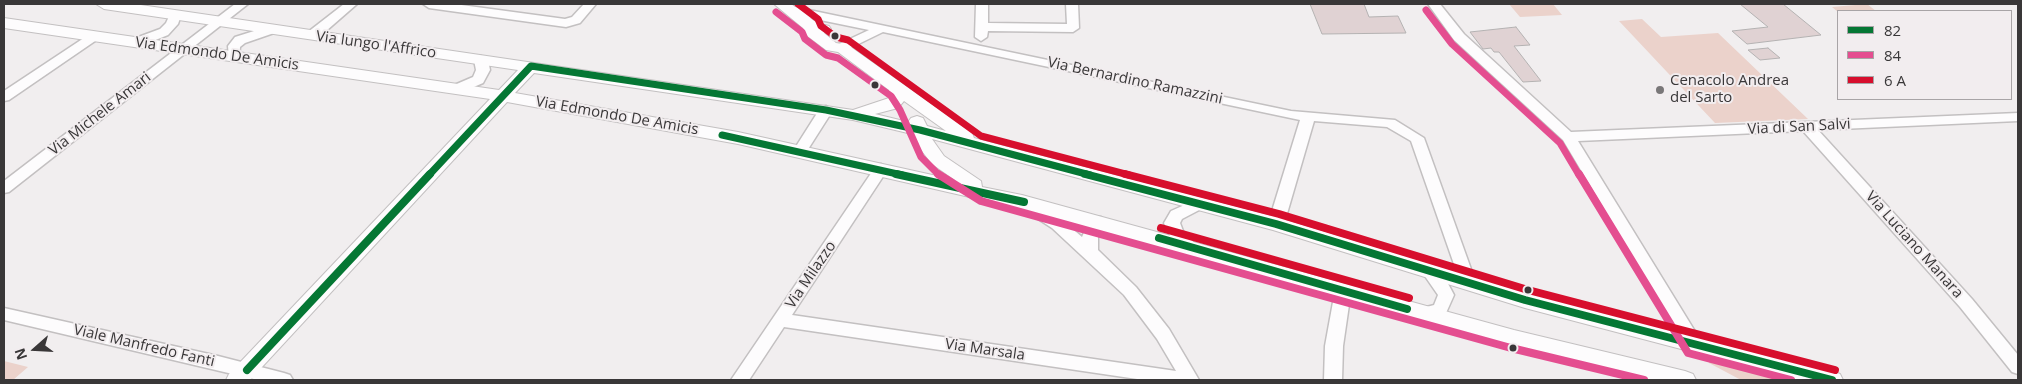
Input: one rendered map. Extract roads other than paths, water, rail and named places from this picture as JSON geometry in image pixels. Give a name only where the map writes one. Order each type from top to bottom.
[{"type":"street","name":"Via lungo l'Affrico","points":[[104,4],[135,6],[175,15],[270,30],[531,66],[853,115],[920,130],[1276,224],[1428,269],[1468,283],[1694,346],[1832,380]]},
{"type":"street","name":"Via Michele Amari","points":[[4,188],[242,4]]},
{"type":"street","points":[[313,35],[351,4]]},
{"type":"street","points":[[429,4],[566,23],[576,20],[590,4]]},
{"type":"street","points":[[980,48],[982,4]]},
{"type":"street","points":[[981,27],[1073,28],[1072,4]]},
{"type":"street","points":[[1434,4],[1452,30],[1574,137],[1694,346]]},
{"type":"street","points":[[786,7],[811,26],[812,32],[832,47],[842,48],[977,145]]},
{"type":"street","name":"Via Bernardino Ramazzini","points":[[786,7],[880,29],[980,48],[1308,117],[1390,123],[1416,138],[1468,283]]},
{"type":"street","points":[[138,42],[164,32],[172,24],[175,15]]},
{"type":"street","name":"Via Edmondo De Amicis","points":[[4,23],[502,96],[625,116],[800,151],[985,192],[1190,247],[1425,314],[1685,380]]},
{"type":"street","points":[[842,48],[880,29]]},
{"type":"street","name":"Via lungo l'Affrico","points":[[234,56],[234,46],[240,40],[252,34],[270,30]]},
{"type":"street","points":[[4,97],[93,36]]},
{"type":"street","points":[[457,89],[478,80],[483,70],[481,60]]},
{"type":"street","points":[[242,375],[531,66]]},
{"type":"street","points":[[853,115],[892,104],[897,99],[898,89]]},
{"type":"street","points":[[898,89],[909,105],[924,142],[938,160],[985,192]]},
{"type":"street","points":[[800,151],[826,110]]},
{"type":"street","points":[[1276,224],[1308,117]]},
{"type":"street","name":"Via di San Salvi","points":[[1574,137],[2018,117]]},
{"type":"street","name":"Via Luciano Manara","points":[[1806,127],[1966,303],[2018,367]]},
{"type":"street","name":"Via Milazzo","points":[[740,380],[881,169]]},
{"type":"street","points":[[1022,202],[1048,218],[1090,252],[1119,280],[1163,334],[1190,380]]},
{"type":"street","points":[[1190,247],[1177,234],[1172,223],[1176,215],[1198,204]]},
{"type":"street","points":[[1090,252],[1090,237],[1096,221]]},
{"type":"street","points":[[1425,314],[1440,309],[1446,295],[1438,280],[1428,269]]},
{"type":"street","points":[[1333,380],[1334,346],[1343,291]]},
{"type":"street","name":"Viale Manfredo Fanti","points":[[4,314],[242,375],[284,380]]},
{"type":"street","name":"Via Marsala","points":[[781,320],[1190,380]]},
{"type":"street","name":"Via lungo l'Affrico","points":[[1793,369],[1820,380]]},
{"type":"place","name":"Cenacolo Andrea del Sarto","points":[[1660,90]]}]
